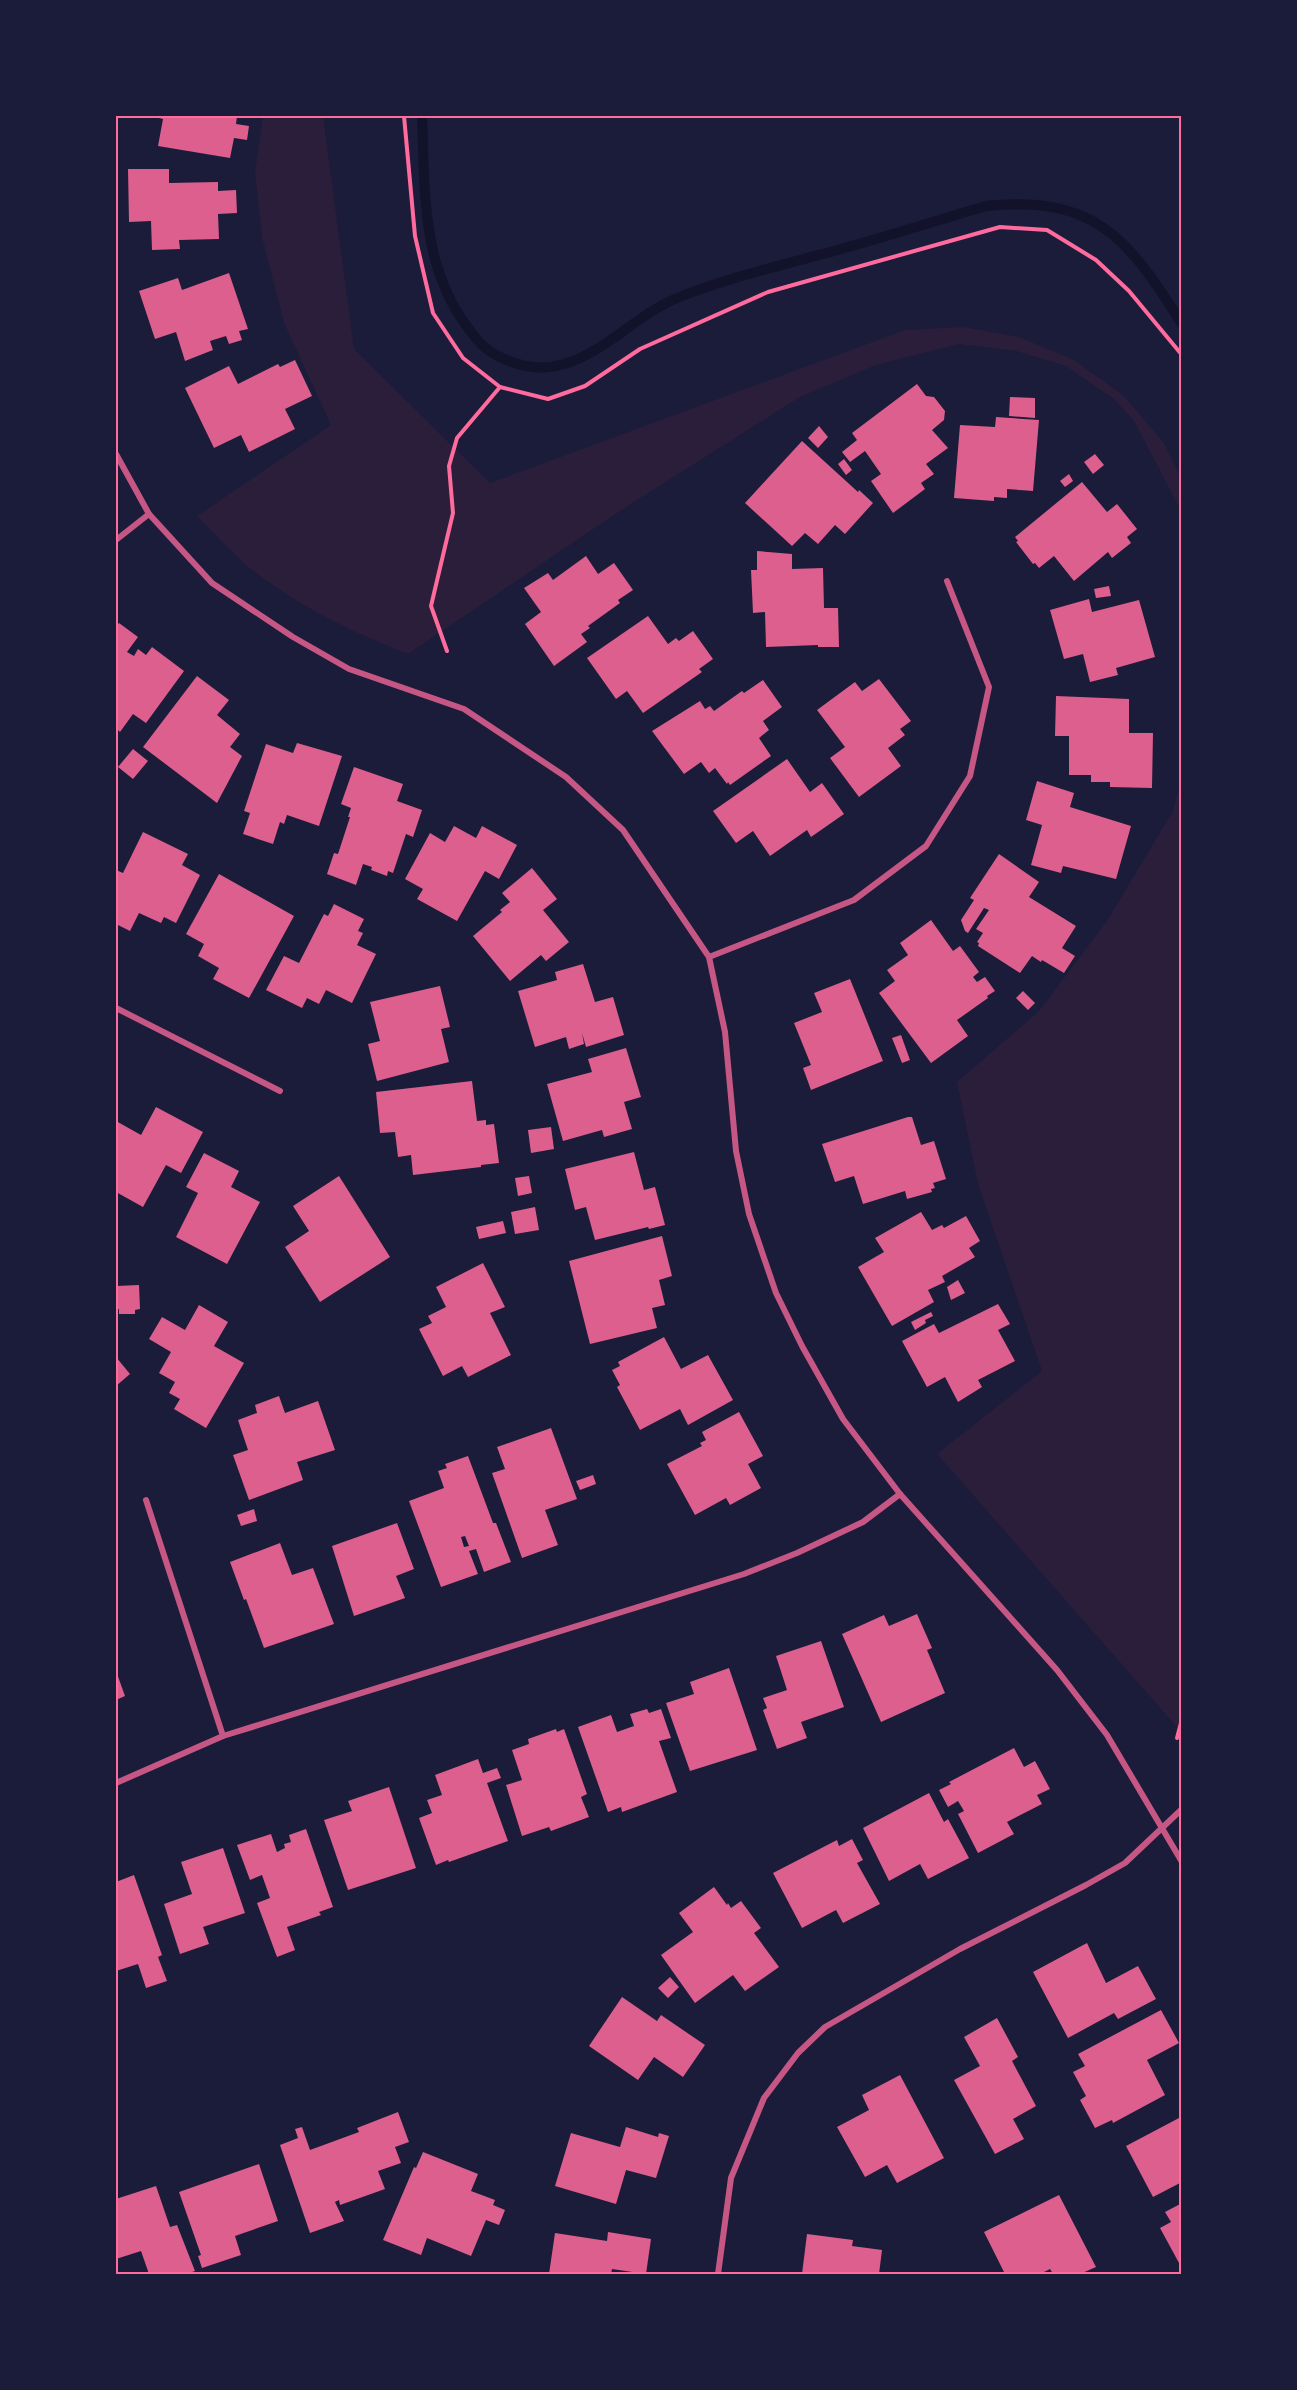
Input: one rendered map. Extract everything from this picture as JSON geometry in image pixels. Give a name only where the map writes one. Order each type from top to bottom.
[{"type":"street","points":[[116,454],[149,514],[212,583],[293,637],[349,669],[464,709],[566,777],[622,830],[709,957],[725,1032],[738,1161],[749,1215],[776,1293],[802,1346],[843,1419],[900,1494],[1064,1680],[1107,1735],[1182,1862]]},
{"type":"street","points":[[116,540],[149,514]]},
{"type":"street","points":[[709,957],[854,900],[926,846],[970,776],[989,687],[947,581]]},
{"type":"street","points":[[116,1008],[280,1091]]},
{"type":"street","points":[[116,1783],[223,1736],[744,1574],[798,1553],[863,1522],[900,1494]]},
{"type":"street","points":[[146,1500],[223,1736]]},
{"type":"street","points":[[718,2274],[731,2178],[765,2098],[798,2053],[825,2027],[960,1948],[1125,1863],[1182,1809]]},
{"type":"path","points":[[405,116],[415,236],[433,313],[463,358],[500,387],[548,399],[585,386],[640,349],[768,292],[1000,227],[1047,230],[1096,260],[1129,291],[1182,355]]},
{"type":"path","points":[[447,651],[431,606],[453,513],[449,466],[457,438],[500,387]]},
{"type":"path","points":[[1177,1738],[1182,1719]]},
{"type":"shaded area","points":[[263,116],[323,116],[354,349],[490,483],[905,330],[963,327],[1019,337],[1074,360],[1123,395],[1164,443],[1182,480],[1181,511],[1134,421],[1115,400],[1066,366],[1016,351],[959,344],[876,365],[800,397],[626,507],[408,654],[365,636],[323,616],[284,593],[246,565],[197,516],[331,425],[284,323],[262,237],[255,173]]},
{"type":"shaded area","points":[[1181,781],[1181,1729],[937,1454],[1042,1371],[978,1184],[957,1082],[1039,1011],[1107,921],[1173,811]]},
{"type":"building","points":[[151,116],[237,116],[236,124],[249,126],[247,140],[234,138],[230,158],[158,146],[163,119]]},
{"type":"building","points":[[128,169],[169,169],[169,183],[218,182],[218,191],[236,190],[237,213],[218,214],[219,239],[179,240],[180,249],[152,250],[151,221],[129,222]]},
{"type":"building","points":[[229,273],[248,329],[239,331],[242,340],[229,344],[226,336],[210,341],[213,350],[185,361],[176,332],[155,339],[139,291],[178,278],[182,290]]},
{"type":"building","points":[[295,360],[312,396],[285,409],[295,429],[249,452],[241,435],[214,448],[185,388],[229,366],[238,384],[278,364],[280,367]]},
{"type":"building","points":[[917,384],[926,396],[934,397],[945,411],[944,420],[932,430],[948,448],[926,464],[934,474],[921,483],[925,489],[893,513],[871,481],[881,474],[865,451],[850,462],[842,452],[857,440],[852,433]]},
{"type":"building","points":[[1010,397],[1035,398],[1035,418],[1009,416]]},
{"type":"building","points":[[996,417],[1039,420],[1033,491],[1007,489],[1007,498],[994,497],[994,501],[954,498],[960,425],[995,427]]},
{"type":"building","points":[[819,426],[828,437],[818,448],[808,438]]},
{"type":"building","points":[[802,441],[873,503],[845,534],[835,525],[818,544],[805,533],[792,546],[745,503]]},
{"type":"building","points":[[1095,454],[1104,465],[1093,474],[1084,462]]},
{"type":"building","points":[[844,459],[852,470],[846,475],[838,464]]},
{"type":"building","points":[[1069,474],[1073,481],[1065,487],[1060,481]]},
{"type":"building","points":[[1082,482],[1107,512],[1117,504],[1137,529],[1127,537],[1131,543],[1112,558],[1108,552],[1074,581],[1054,556],[1039,568],[1035,563],[1033,564],[1016,542],[1018,541],[1015,537]]},
{"type":"building","points":[[757,551],[792,554],[792,569],[823,568],[824,608],[838,608],[839,647],[818,647],[818,645],[766,647],[765,612],[753,613],[751,570],[757,570]]},
{"type":"building","points":[[586,556],[598,574],[614,563],[633,590],[618,600],[620,603],[588,626],[590,628],[581,634],[587,642],[554,666],[525,624],[541,612],[524,588],[548,573],[553,580]]},
{"type":"building","points":[[1109,586],[1111,596],[1096,598],[1094,589]]},
{"type":"building","points":[[1089,599],[1092,612],[1139,600],[1155,657],[1116,668],[1118,675],[1090,682],[1083,654],[1064,659],[1050,610]]},
{"type":"building","points":[[648,616],[668,644],[676,638],[679,641],[693,631],[713,659],[699,669],[702,672],[643,713],[627,691],[616,699],[587,658]]},
{"type":"building","points":[[119,623],[138,637],[127,652],[134,656],[138,649],[146,655],[152,647],[184,671],[146,723],[133,714],[120,732],[116,728],[116,627]]},
{"type":"building","points":[[197,676],[229,700],[217,715],[240,734],[230,747],[242,756],[217,803],[143,747]]},
{"type":"building","points":[[879,679],[911,721],[900,729],[905,735],[888,748],[901,766],[859,797],[830,758],[845,747],[817,710],[855,682],[862,691]]},
{"type":"building","points":[[763,680],[782,707],[763,721],[769,730],[759,738],[771,756],[730,785],[715,768],[709,773],[701,762],[684,774],[652,731],[700,701],[705,709],[710,706],[714,711],[742,691],[744,693]]},
{"type":"building","points":[[1056,696],[1129,699],[1129,733],[1153,733],[1152,788],[1110,787],[1110,782],[1091,782],[1091,775],[1069,775],[1069,736],[1055,736]]},
{"type":"building","points":[[297,743],[342,756],[319,826],[287,815],[284,824],[280,822],[273,844],[243,834],[250,813],[244,811],[266,744],[293,753]]},
{"type":"building","points":[[133,749],[148,761],[133,779],[118,767]]},
{"type":"building","points":[[787,759],[810,792],[822,783],[844,814],[811,837],[807,830],[770,856],[753,831],[736,843],[713,811]]},
{"type":"building","points":[[354,767],[403,784],[397,801],[422,810],[413,837],[406,834],[393,873],[388,871],[387,876],[363,864],[356,885],[327,874],[334,853],[338,854],[350,817],[348,817],[351,808],[341,804]]},
{"type":"building","points":[[1037,781],[1074,793],[1070,807],[1131,826],[1116,879],[1063,866],[1061,873],[1031,865],[1042,825],[1026,820]]},
{"type":"building","points":[[454,826],[476,838],[482,826],[517,845],[499,879],[485,871],[457,921],[417,899],[423,889],[405,879],[430,833],[445,842]]},
{"type":"building","points":[[143,832],[188,854],[182,865],[200,875],[176,923],[164,917],[161,923],[139,913],[130,931],[116,924],[116,870],[123,873]]},
{"type":"building","points":[[999,854],[1039,882],[1029,897],[1076,926],[1062,948],[1075,956],[1064,973],[1032,956],[1020,973],[978,946],[977,942],[983,933],[976,929],[989,910],[984,908],[968,933],[965,931],[961,920],[974,900],[970,898]]},
{"type":"building","points":[[532,868],[557,899],[543,910],[569,942],[546,961],[541,955],[510,981],[473,936],[502,912],[500,910],[510,902],[502,893]]},
{"type":"building","points":[[219,874],[294,916],[249,998],[213,979],[219,968],[198,956],[204,944],[186,934]]},
{"type":"building","points":[[334,904],[364,919],[358,931],[363,933],[357,945],[376,954],[352,1003],[326,990],[319,1004],[307,998],[302,1008],[266,990],[284,956],[299,963],[324,914],[328,916]]},
{"type":"building","points":[[931,920],[953,951],[960,946],[979,972],[973,977],[977,982],[985,977],[995,991],[957,1020],[968,1036],[931,1063],[879,993],[895,981],[887,970],[908,955],[900,943]]},
{"type":"building","points":[[583,964],[595,1002],[613,997],[624,1035],[586,1047],[582,1033],[584,1044],[569,1049],[566,1037],[535,1047],[518,991],[557,980],[555,972]]},
{"type":"building","points":[[850,979],[883,1061],[811,1090],[803,1068],[811,1065],[794,1023],[822,1012],[814,993]]},
{"type":"building","points":[[440,986],[450,1027],[441,1029],[449,1062],[377,1081],[368,1044],[380,1041],[370,1002]]},
{"type":"building","points":[[1023,991],[1035,1003],[1028,1010],[1016,998]]},
{"type":"building","points":[[901,1035],[910,1060],[902,1063],[892,1038]]},
{"type":"building","points":[[626,1048],[641,1097],[624,1102],[632,1129],[604,1137],[602,1130],[563,1141],[547,1084],[592,1072],[588,1059]]},
{"type":"building","points":[[472,1081],[477,1121],[486,1120],[486,1125],[494,1124],[499,1163],[413,1175],[411,1155],[398,1157],[395,1132],[380,1133],[376,1092]]},
{"type":"building","points":[[156,1107],[203,1132],[181,1173],[166,1165],[143,1207],[116,1192],[116,1121],[141,1135]]},
{"type":"building","points":[[912,1117],[921,1145],[934,1141],[946,1179],[933,1183],[935,1188],[931,1189],[932,1192],[907,1199],[905,1191],[863,1204],[854,1176],[835,1182],[822,1144]]},
{"type":"building","points":[[551,1127],[554,1149],[531,1153],[528,1130]]},
{"type":"building","points":[[634,1152],[644,1190],[655,1187],[665,1225],[595,1240],[586,1207],[575,1210],[565,1169]]},
{"type":"building","points":[[204,1153],[239,1171],[231,1187],[260,1202],[227,1264],[176,1237],[198,1193],[186,1187]]},
{"type":"building","points":[[339,1176],[390,1257],[320,1302],[285,1247],[309,1231],[293,1206]]},
{"type":"building","points":[[529,1176],[532,1193],[518,1196],[515,1178]]},
{"type":"building","points":[[535,1207],[539,1230],[515,1234],[511,1212]]},
{"type":"building","points":[[921,1212],[932,1230],[942,1225],[944,1228],[966,1216],[980,1241],[969,1248],[975,1257],[942,1276],[945,1282],[928,1290],[934,1302],[892,1326],[858,1267],[884,1252],[875,1238]]},
{"type":"building","points":[[503,1221],[506,1233],[479,1239],[476,1227]]},
{"type":"building","points":[[662,1236],[672,1276],[659,1280],[665,1305],[652,1308],[657,1328],[590,1344],[569,1261]]},
{"type":"building","points":[[483,1263],[505,1307],[490,1313],[511,1355],[468,1377],[462,1366],[443,1376],[419,1329],[432,1323],[428,1316],[446,1307],[436,1287]]},
{"type":"building","points":[[958,1280],[965,1293],[951,1300],[947,1287]]},
{"type":"building","points":[[139,1285],[140,1309],[135,1310],[135,1314],[119,1314],[119,1309],[116,1310],[116,1286]]},
{"type":"building","points":[[998,1304],[1010,1324],[998,1330],[1015,1361],[978,1380],[982,1387],[958,1402],[945,1377],[927,1387],[902,1341],[934,1324],[939,1333]]},
{"type":"building","points":[[199,1305],[228,1322],[214,1346],[244,1363],[206,1428],[174,1409],[180,1399],[169,1393],[175,1382],[159,1373],[171,1352],[149,1339],[162,1317],[185,1330]]},
{"type":"building","points":[[931,1312],[933,1316],[915,1330],[911,1322]]},
{"type":"building","points":[[664,1337],[681,1369],[708,1355],[733,1400],[688,1425],[680,1409],[640,1430],[617,1387],[620,1385],[612,1370],[620,1366],[618,1362]]},
{"type":"building","points":[[116,1357],[130,1374],[116,1386]]},
{"type":"building","points":[[279,1396],[285,1413],[318,1401],[335,1450],[297,1462],[303,1480],[249,1500],[233,1455],[248,1450],[238,1420],[257,1413],[255,1405]]},
{"type":"building","points":[[739,1412],[763,1456],[748,1464],[761,1488],[730,1505],[726,1498],[695,1515],[667,1464],[702,1446],[700,1443],[706,1440],[702,1432]]},
{"type":"building","points":[[551,1428],[577,1499],[545,1510],[558,1545],[522,1558],[492,1473],[505,1469],[497,1447]]},
{"type":"building","points":[[468,1456],[493,1523],[496,1523],[511,1562],[484,1572],[476,1549],[469,1551],[478,1574],[441,1587],[409,1501],[444,1488],[438,1471],[447,1468],[445,1464]],"holes":[[[465,1536],[469,1546],[464,1547],[461,1537]]]},
{"type":"building","points":[[593,1475],[596,1484],[580,1490],[576,1481]]},
{"type":"building","points":[[254,1509],[257,1521],[241,1526],[237,1515]]},
{"type":"building","points":[[397,1523],[414,1569],[396,1576],[405,1598],[354,1616],[332,1546]]},
{"type":"building","points":[[280,1543],[292,1575],[313,1568],[334,1624],[264,1648],[230,1562]]},
{"type":"building","points":[[917,1614],[932,1648],[927,1650],[945,1693],[881,1722],[842,1634],[884,1615],[889,1626]]},
{"type":"building","points":[[821,1641],[844,1707],[801,1722],[807,1738],[777,1749],[763,1710],[767,1708],[763,1698],[787,1690],[776,1656]]},
{"type":"building","points":[[729,1668],[757,1750],[690,1771],[666,1703],[694,1694],[690,1682]]},
{"type":"building","points":[[116,1671],[125,1696],[116,1700]]},
{"type":"building","points":[[647,1709],[649,1713],[661,1709],[671,1738],[659,1741],[677,1792],[622,1812],[621,1807],[608,1812],[578,1727],[611,1715],[617,1732],[634,1726],[630,1714]]},
{"type":"building","points":[[556,1729],[557,1732],[564,1729],[587,1794],[581,1797],[589,1817],[551,1831],[549,1827],[522,1836],[506,1785],[522,1780],[512,1750],[529,1744],[528,1739]]},
{"type":"building","points":[[1014,1748],[1024,1767],[1035,1761],[1050,1789],[1037,1795],[1042,1804],[1007,1822],[1014,1834],[978,1853],[958,1814],[964,1811],[958,1801],[948,1807],[939,1790],[951,1784],[949,1782]]},
{"type":"building","points":[[478,1759],[483,1773],[497,1768],[501,1778],[487,1783],[508,1841],[436,1865],[419,1818],[432,1813],[427,1800],[442,1795],[435,1775]]},
{"type":"building","points":[[389,1787],[416,1868],[348,1890],[324,1820],[352,1811],[348,1801]]},
{"type":"building","points":[[929,1793],[944,1822],[948,1819],[969,1858],[928,1879],[920,1864],[889,1881],[863,1828]]},
{"type":"building","points":[[306,1829],[333,1907],[319,1912],[321,1915],[287,1927],[295,1950],[277,1957],[257,1903],[270,1898],[262,1875],[250,1880],[237,1845],[271,1834],[277,1852],[285,1848],[284,1844],[291,1842],[289,1835]]},
{"type":"building","points":[[852,1839],[863,1860],[857,1863],[880,1904],[843,1923],[836,1910],[802,1928],[773,1873],[837,1840],[839,1846]]},
{"type":"building","points":[[223,1848],[245,1913],[203,1927],[209,1944],[180,1954],[164,1904],[192,1894],[181,1862]]},
{"type":"building","points":[[134,1875],[162,1955],[158,1957],[167,1981],[146,1988],[138,1964],[116,1971],[116,1882]]},
{"type":"building","points":[[714,1887],[731,1908],[741,1901],[761,1928],[754,1933],[779,1967],[745,1991],[733,1975],[695,2003],[661,1955],[693,1932],[679,1913]]},
{"type":"building","points":[[1087,1943],[1106,1983],[1138,1966],[1156,1999],[1118,2019],[1114,2013],[1068,2038],[1033,1972]]},
{"type":"building","points":[[670,1977],[679,1987],[668,1998],[658,1988]]},
{"type":"building","points":[[622,1997],[657,2021],[661,2015],[705,2045],[683,2077],[654,2057],[638,2080],[589,2046]]},
{"type":"building","points":[[1161,2010],[1179,2043],[1147,2060],[1165,2095],[1113,2123],[1112,2120],[1095,2128],[1080,2100],[1086,2096],[1073,2072],[1085,2066],[1078,2054]]},
{"type":"building","points":[[997,2018],[1018,2057],[1012,2061],[1036,2106],[1013,2119],[1024,2139],[995,2154],[954,2080],[980,2066],[964,2037]]},
{"type":"building","points":[[900,2075],[944,2158],[897,2183],[887,2165],[865,2177],[837,2127],[869,2110],[862,2095]]},
{"type":"building","points":[[398,2112],[409,2142],[395,2147],[401,2163],[378,2171],[385,2189],[340,2205],[339,2200],[335,2202],[344,2221],[310,2233],[280,2145],[298,2138],[295,2129],[302,2127],[310,2150],[359,2132],[357,2128]]},
{"type":"building","points":[[1179,2118],[1182,2124],[1182,2182],[1153,2197],[1126,2146]]},
{"type":"building","points":[[626,2127],[658,2137],[659,2133],[669,2136],[656,2178],[626,2170],[616,2204],[555,2186],[571,2133],[620,2147]]},
{"type":"building","points":[[423,2152],[478,2174],[471,2191],[495,2200],[493,2205],[505,2210],[499,2225],[486,2220],[471,2256],[427,2238],[421,2255],[383,2240],[414,2167],[416,2168]]},
{"type":"building","points":[[259,2164],[278,2221],[235,2236],[241,2255],[202,2268],[198,2256],[201,2255],[179,2192]]},
{"type":"building","points":[[156,2186],[170,2227],[177,2225],[195,2271],[186,2274],[149,2274],[141,2251],[116,2259],[116,2199]]},
{"type":"building","points":[[1059,2195],[1096,2267],[1080,2274],[1053,2274],[1050,2269],[1040,2274],[1005,2274],[984,2232]]},
{"type":"building","points":[[1182,2203],[1182,2261],[1179,2263],[1160,2228],[1171,2222],[1165,2212]]},
{"type":"building","points":[[608,2232],[651,2239],[646,2274],[612,2269],[611,2274],[549,2274],[555,2233],[607,2241]]},
{"type":"building","points":[[807,2234],[853,2240],[852,2246],[882,2250],[879,2274],[802,2274]]},
{"type":"waterway","points":[[422,116],[428,225],[441,277],[451,302],[480,343],[498,356],[514,363],[539,367],[564,364],[594,351],[662,305],[677,298],[735,278],[986,206],[1024,204],[1055,208],[1082,216],[1105,229],[1125,246],[1144,268],[1182,324]]}]
